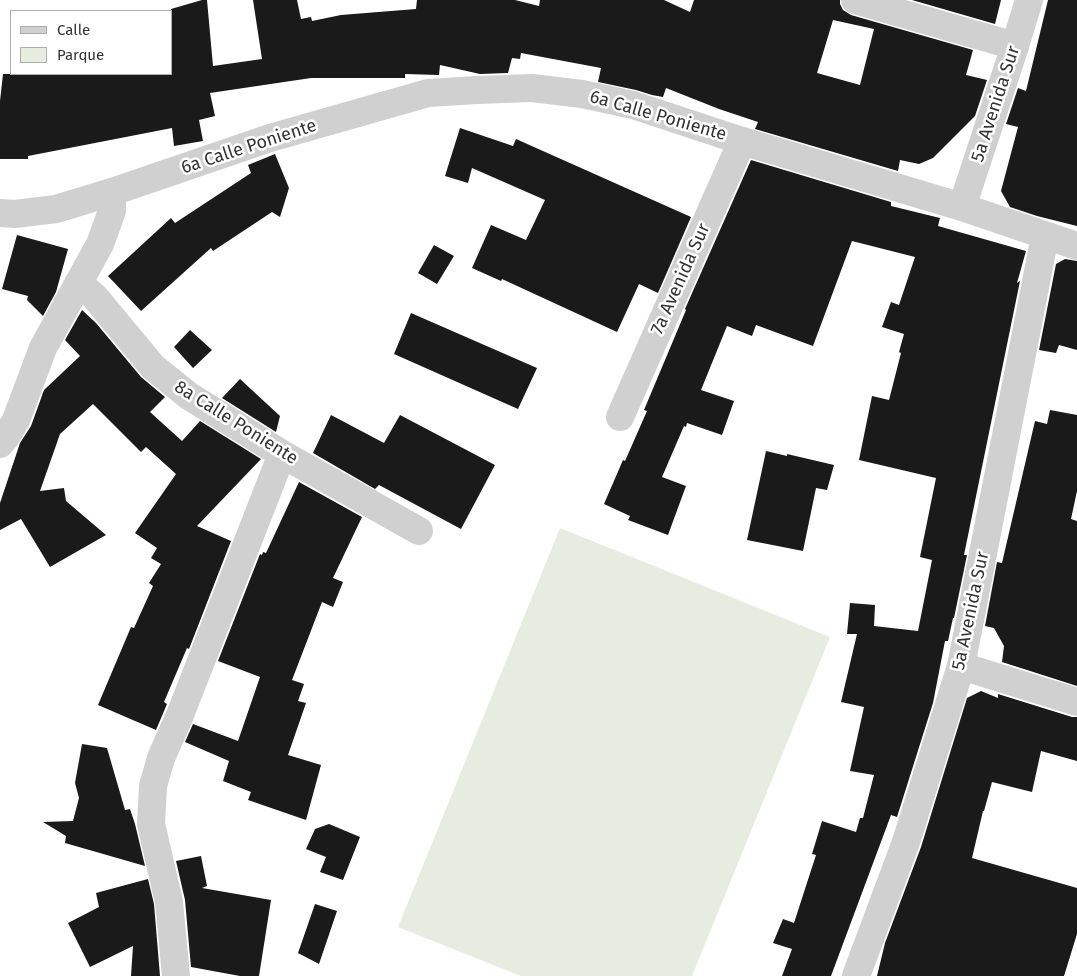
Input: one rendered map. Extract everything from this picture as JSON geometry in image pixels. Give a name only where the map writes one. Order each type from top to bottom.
[{"type":"street","points":[[856,0],[1015,46]]},
{"type":"street","name":"5a Avenida Sur","points":[[962,207],[1029,0]]},
{"type":"street","name":"6a Calle Poniente","points":[[0,213],[15,214],[56,209],[270,138],[428,93],[532,88],[582,94],[633,105],[962,207],[1077,246]]},
{"type":"street","name":"7a Avenida Sur","points":[[620,417],[742,140]]},
{"type":"street","points":[[0,444],[6,438],[16,420],[43,348],[100,244],[112,210],[112,192]]},
{"type":"street","name":"5a Avenida Sur","points":[[856,976],[906,842],[961,666],[1045,236]]},
{"type":"street","name":"8a Calle Poniente","points":[[78,283],[94,296],[153,367],[189,396],[282,454],[419,531]]},
{"type":"street","points":[[176,976],[170,902],[151,824],[153,786],[161,758],[180,715],[282,454]]},
{"type":"street","points":[[961,666],[1077,702]]},
{"type":"green space","points":[[560,528],[830,637],[692,976],[521,976],[398,927]]},
{"type":"building","points":[[207,0],[213,66],[262,59],[253,0],[297,0],[301,19],[311,17],[312,21],[341,15],[416,9],[417,0],[515,0],[539,6],[540,0],[664,0],[690,12],[694,0],[840,0],[843,10],[851,15],[973,50],[966,75],[987,80],[975,116],[933,158],[919,164],[900,160],[898,171],[755,129],[758,122],[666,88],[663,97],[598,82],[601,68],[521,53],[520,59],[512,58],[508,73],[480,74],[440,65],[439,75],[405,74],[405,78],[311,78],[210,93],[215,116],[199,120],[203,141],[174,146],[172,128],[28,156],[28,159],[0,159],[0,101],[3,74],[172,75],[171,10]],"holes":[[[833,20],[874,29],[860,85],[817,73]]]},
{"type":"building","points":[[912,0],[1001,0],[995,24]]},
{"type":"building","points":[[1048,0],[1077,0],[1077,226],[1010,207],[1001,191],[1018,127],[1006,124],[1018,88],[1026,91]]},
{"type":"building","points":[[460,128],[513,146],[516,139],[691,217],[658,293],[639,284],[617,332],[502,279],[501,281],[472,268],[491,225],[526,240],[545,200],[472,168],[468,183],[445,176]]},
{"type":"building","points":[[275,154],[289,188],[280,217],[272,212],[213,251],[211,248],[141,311],[108,276],[171,218],[175,223],[251,173],[248,165]]},
{"type":"building","points":[[751,160],[891,202],[891,206],[940,218],[938,226],[1026,251],[1017,283],[1020,281],[964,555],[967,555],[954,618],[948,641],[945,641],[933,703],[897,817],[891,815],[831,976],[782,976],[792,949],[773,943],[783,919],[794,923],[816,855],[812,854],[822,821],[856,832],[860,818],[863,818],[874,775],[850,771],[864,707],[841,702],[857,634],[847,634],[850,603],[875,605],[874,626],[918,631],[932,560],[920,557],[936,478],[859,460],[872,396],[889,400],[901,353],[899,352],[904,334],[882,327],[891,302],[899,305],[915,257],[852,241],[813,346],[756,325],[752,336],[727,326],[701,390],[734,401],[722,435],[687,423],[686,427],[684,426],[662,477],[686,486],[668,535],[628,520],[630,516],[604,504],[647,411],[644,410],[685,309]]},
{"type":"building","points":[[17,235],[68,249],[56,292],[43,316],[27,300],[28,296],[2,289]]},
{"type":"building","points":[[434,245],[454,256],[437,284],[418,273]]},
{"type":"building","points":[[1065,259],[1077,261],[1077,350],[1059,345],[1056,353],[1039,350],[1056,264]]},
{"type":"building","points":[[82,310],[96,323],[141,377],[165,397],[150,412],[182,441],[200,421],[261,459],[197,526],[231,541],[189,649],[187,648],[164,702],[167,704],[156,730],[98,705],[131,627],[134,628],[153,586],[149,583],[161,564],[151,558],[157,548],[135,533],[176,474],[146,447],[141,452],[93,404],[60,434],[40,491],[64,488],[66,501],[106,535],[50,567],[21,519],[0,530],[0,503],[20,443],[31,426],[44,390],[80,356],[65,340]]},
{"type":"building","points":[[411,313],[537,368],[518,409],[394,354]]},
{"type":"building","points":[[190,330],[212,350],[193,368],[174,347]]},
{"type":"building","points":[[240,379],[280,416],[276,432],[222,398]]},
{"type":"building","points":[[1050,410],[1077,415],[1077,491],[1071,519],[1077,521],[1077,686],[1002,662],[1004,646],[994,628],[985,626],[997,562],[1002,563],[1035,421],[1047,424]]},
{"type":"building","points":[[331,415],[384,443],[400,415],[495,465],[461,529],[379,485],[375,489],[313,453]]},
{"type":"building","points":[[766,451],[834,465],[827,490],[816,488],[803,551],[747,540]]},
{"type":"building","points":[[299,482],[362,517],[333,578],[343,582],[333,607],[322,602],[292,680],[304,684],[298,701],[306,703],[288,755],[321,765],[306,820],[248,800],[251,792],[223,781],[229,761],[185,742],[193,724],[238,741],[260,677],[218,661],[260,554],[266,553]]},
{"type":"building","points":[[981,691],[998,698],[998,694],[1077,717],[1077,761],[1041,751],[1032,792],[992,782],[972,858],[1077,888],[1077,934],[1064,976],[877,976],[885,943],[921,847],[967,698]]},
{"type":"building","points":[[82,744],[107,748],[125,810],[130,809],[135,824],[145,866],[65,843],[66,836],[43,822],[73,821],[79,798],[75,783]]},
{"type":"building","points":[[329,824],[360,837],[343,880],[320,872],[326,857],[306,849],[315,829]]},
{"type":"building","points":[[201,856],[207,886],[202,888],[271,900],[259,976],[240,976],[191,967],[185,900],[176,861]]},
{"type":"building","points":[[148,879],[154,904],[160,976],[131,976],[133,946],[90,967],[68,923],[99,907],[96,893]]},
{"type":"building","points":[[315,904],[337,911],[319,964],[298,953]]}]
